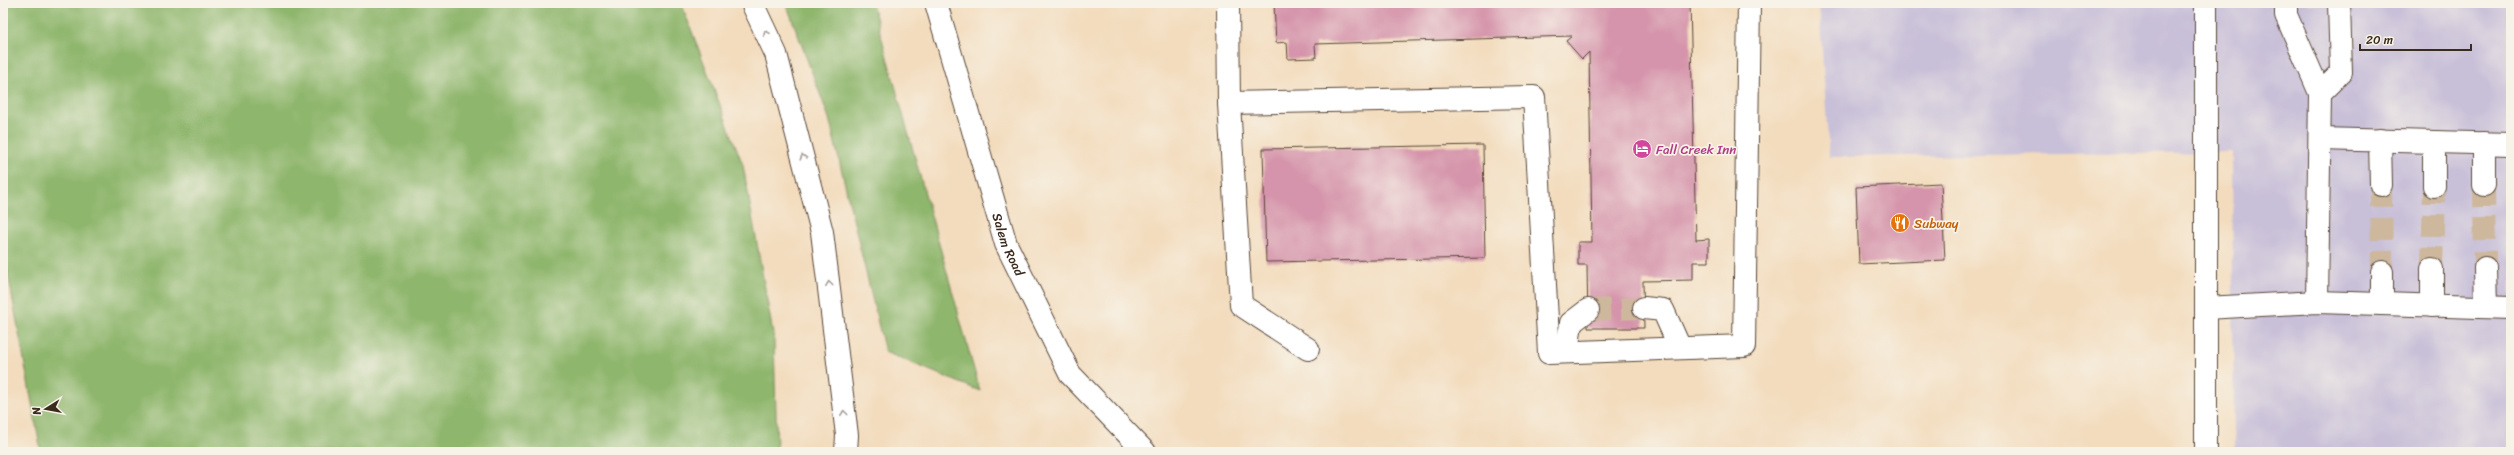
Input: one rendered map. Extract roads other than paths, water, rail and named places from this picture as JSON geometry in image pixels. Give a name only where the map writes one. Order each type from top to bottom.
[{"type":"main road","points":[[752,3],[776,54],[822,232],[847,435],[846,452]]},
{"type":"main road","name":"Salem Road","points":[[936,3],[1006,244],[1070,374],[1146,452]]},
{"type":"main road","points":[[1228,3],[1228,103],[1241,305],[1308,350]]},
{"type":"main road","points":[[1228,103],[1534,97],[1549,353],[1744,346],[1749,3]]},
{"type":"main road","points":[[2206,3],[2206,452]]},
{"type":"main road","points":[[2286,3],[2286,15],[2320,93],[2317,302]]},
{"type":"main road","points":[[2320,93],[2341,72],[2340,3]]},
{"type":"main road","points":[[2320,138],[2511,144]]},
{"type":"main road","points":[[2380,140],[2381,185]]},
{"type":"main road","points":[[2434,142],[2434,186]]},
{"type":"main road","points":[[2484,143],[2484,185]]},
{"type":"main road","points":[[2485,268],[2486,307]]},
{"type":"main road","points":[[2432,269],[2432,306]]},
{"type":"main road","points":[[2382,272],[2382,304]]},
{"type":"main road","points":[[2206,308],[2317,302],[2511,308]]},
{"type":"main road","points":[[1644,308],[1663,310],[1680,348]]},
{"type":"main road","points":[[1567,352],[1571,323],[1588,310]]},
{"type":"tunnel","points":[[2381,185],[2382,272]]},
{"type":"tunnel","points":[[2484,185],[2485,268]]},
{"type":"tunnel","points":[[2432,269],[2434,186]]},
{"type":"tunnel","points":[[1588,310],[1644,308]]},
{"type":"place","name":"Fall Creek Inn","points":[[1642,149]]},
{"type":"place","name":"Subway","points":[[1900,223]]}]
